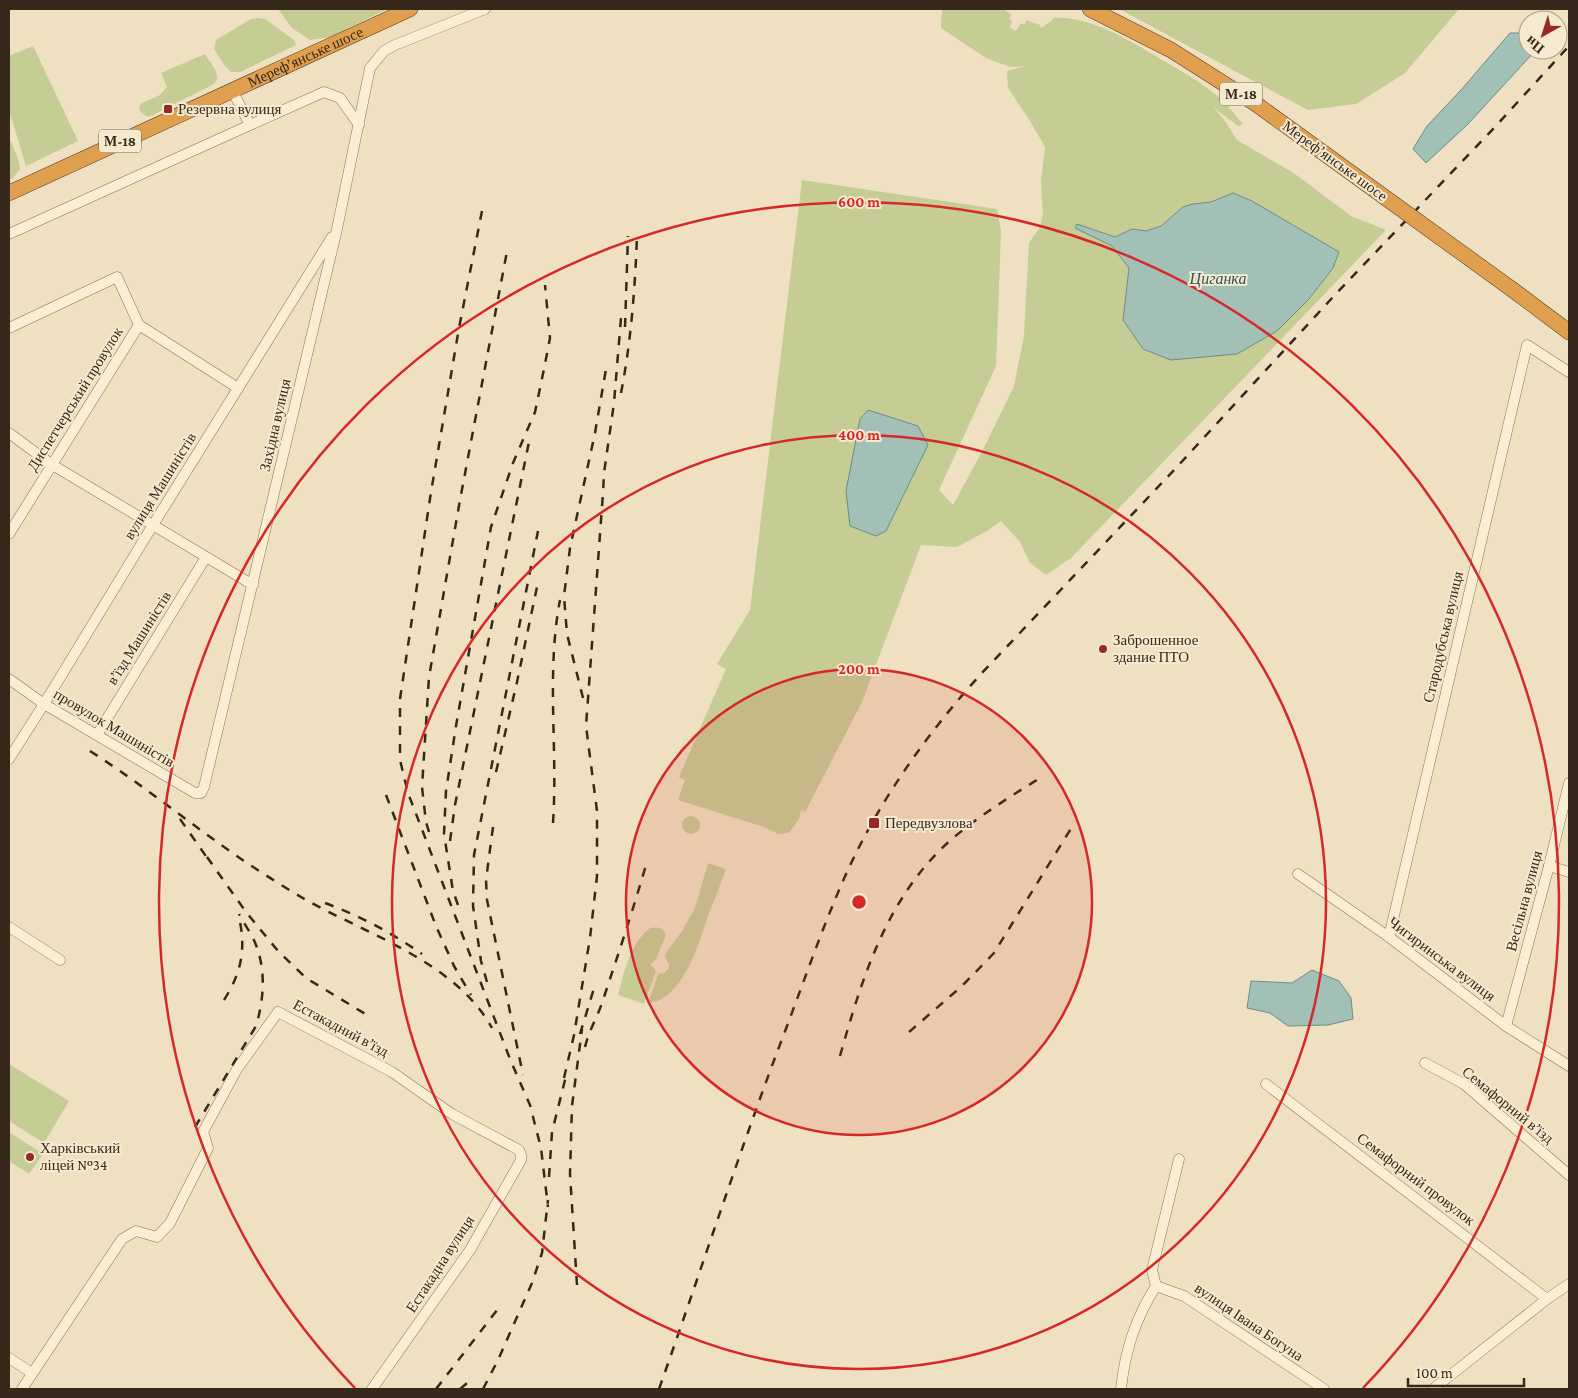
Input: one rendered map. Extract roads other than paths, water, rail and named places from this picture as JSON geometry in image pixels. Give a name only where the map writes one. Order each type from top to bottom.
[{"type":"highway","name":"Мереф’янське шосе","points":[[9,193],[410,9]]},
{"type":"highway","name":"Мереф’янське шосе","points":[[1090,9],[1171,50],[1256,104],[1569,332]]},
{"type":"street","name":"Західна вулиця","points":[[204,787],[337,229],[360,125],[370,68],[384,51],[486,9]]},
{"type":"street","points":[[232,90],[250,125]]},
{"type":"street","points":[[9,234],[324,92],[340,98],[360,125]]},
{"type":"street","name":"вулиця Машиністів","points":[[9,759],[337,229]]},
{"type":"street","name":"Диспетчерський провулок","points":[[9,328],[118,277],[139,325],[9,534]]},
{"type":"street","points":[[139,325],[238,388]]},
{"type":"street","name":"Стародубська вулиця","points":[[1388,936],[1527,345],[1569,372]]},
{"type":"street","points":[[9,433],[51,464],[253,585]]},
{"type":"street","name":"в’їзд Машиністів","points":[[98,735],[206,557]]},
{"type":"street","name":"провулок Машиністів","points":[[9,679],[44,704],[195,793],[201,793],[204,787]]},
{"type":"street","name":"Весільна вулиця","points":[[1506,1026],[1569,783]]},
{"type":"street","points":[[1549,866],[1569,872]]},
{"type":"street","name":"Чигиринська вулиця","points":[[1298,874],[1388,936],[1506,1026],[1569,1066]]},
{"type":"street","points":[[9,927],[60,960]]},
{"type":"street","name":"Естакадний в’їзд","points":[[22,1389],[122,1239],[136,1231],[157,1237],[170,1223],[208,1148],[203,1132],[237,1069],[278,1012],[392,1072],[452,1114],[519,1150]]},
{"type":"street","name":"Семафорний в’їзд","points":[[1424,1063],[1464,1084],[1569,1175]]},
{"type":"street","name":"Семафорний провулок","points":[[1266,1084],[1547,1298]]},
{"type":"street","name":"Естакадна вулиця","points":[[372,1389],[470,1250],[521,1160],[519,1150]]},
{"type":"street","points":[[1120,1389],[1124,1363],[1132,1334],[1145,1302],[1156,1286],[1152,1270],[1179,1159]]},
{"type":"street","points":[[1434,1389],[1547,1298],[1569,1284]]},
{"type":"street","name":"вулиця Івана Богуна","points":[[1156,1286],[1184,1296],[1324,1389]]},
{"type":"street","points":[[9,1358],[32,1373]]},
{"type":"water","points":[[1510,33],[1518,33],[1518,60],[1527,60],[1468,124],[1426,163],[1413,149],[1427,126]]},
{"type":"water","name":"Циганка","points":[[1233,193],[1252,201],[1339,252],[1333,268],[1309,299],[1277,331],[1237,354],[1171,360],[1143,349],[1123,320],[1129,268],[1112,246],[1075,228],[1077,224],[1115,237],[1132,229],[1146,231],[1161,226],[1183,207],[1211,202]]},
{"type":"water","points":[[868,410],[918,426],[928,445],[886,531],[876,536],[850,526],[846,491],[860,419]]},
{"type":"water","points":[[1312,970],[1339,981],[1351,998],[1353,1019],[1328,1025],[1288,1026],[1270,1013],[1247,1008],[1251,981],[1292,983]]},
{"type":"railway","points":[[659,1389],[770,1071],[828,917],[856,853],[897,782],[945,715],[981,674],[1176,468],[1333,297],[1494,128],[1569,46]]},
{"type":"railway","points":[[482,211],[459,328],[431,492],[400,699],[400,760],[408,793],[510,1059],[530,1105],[541,1148],[548,1207]]},
{"type":"railway","points":[[625,327],[628,236]]},
{"type":"railway","points":[[621,393],[632,315],[637,236]]},
{"type":"railway","points":[[429,832],[422,787],[429,677],[508,246]]},
{"type":"railway","points":[[458,905],[453,891],[444,834],[446,791],[491,527],[513,463],[535,412],[544,369],[550,338],[545,285]]},
{"type":"railway","points":[[564,1078],[574,1035],[590,938],[597,876],[597,811],[586,726],[604,473],[614,403],[621,318]]},
{"type":"railway","points":[[583,698],[567,634],[564,596],[570,548],[595,433],[606,369]]},
{"type":"railway","points":[[450,841],[455,805],[530,437]]},
{"type":"railway","points":[[487,982],[481,961],[473,906],[474,855],[538,531]]},
{"type":"railway","points":[[496,772],[537,587]]},
{"type":"railway","points":[[553,823],[553,683],[556,627],[560,600]]},
{"type":"railway","points":[[90,751],[250,865],[301,897],[407,951],[432,967],[456,984],[476,1005],[492,1028]]},
{"type":"railway","points":[[840,1056],[856,1001],[876,948],[888,922],[919,874],[938,852],[961,831],[1040,778]]},
{"type":"railway","points":[[386,795],[436,926],[454,966],[471,995]]},
{"type":"railway","points":[[180,819],[210,862]]},
{"type":"railway","points":[[909,1032],[962,986],[994,953],[1075,822]]},
{"type":"railway","points":[[493,827],[486,880],[487,900],[523,1075]]},
{"type":"railway","points":[[207,857],[246,912],[278,951],[306,978],[367,1015]]},
{"type":"railway","points":[[585,1047],[599,1012],[646,865]]},
{"type":"railway","points":[[325,903],[351,913],[422,954]]},
{"type":"railway","points":[[195,1127],[256,1026],[259,1016],[263,975],[254,941],[239,914]]},
{"type":"railway","points":[[224,1000],[230,991],[240,963],[242,953],[240,922]]},
{"type":"railway","points":[[580,1034],[595,985]]},
{"type":"railway","points":[[577,1285],[570,1174],[572,1106],[582,1029]]},
{"type":"railway","points":[[549,1177],[552,1132],[567,1072]]},
{"type":"railway","points":[[483,1389],[532,1283],[542,1253],[548,1200]]},
{"type":"railway","points":[[436,1389],[501,1305]]},
{"type":"railway","points":[[460,1389],[472,1379]]},
{"type":"place","name":"Резервна вулиця","points":[[168,109]]},
{"type":"place","name":"Заброшенное здание ПТО","points":[[1103,649]]},
{"type":"place","name":"Передвузлова","points":[[874,823]]},
{"type":"place","name":"Харківський ліцей №34","points":[[30,1157]]}]
